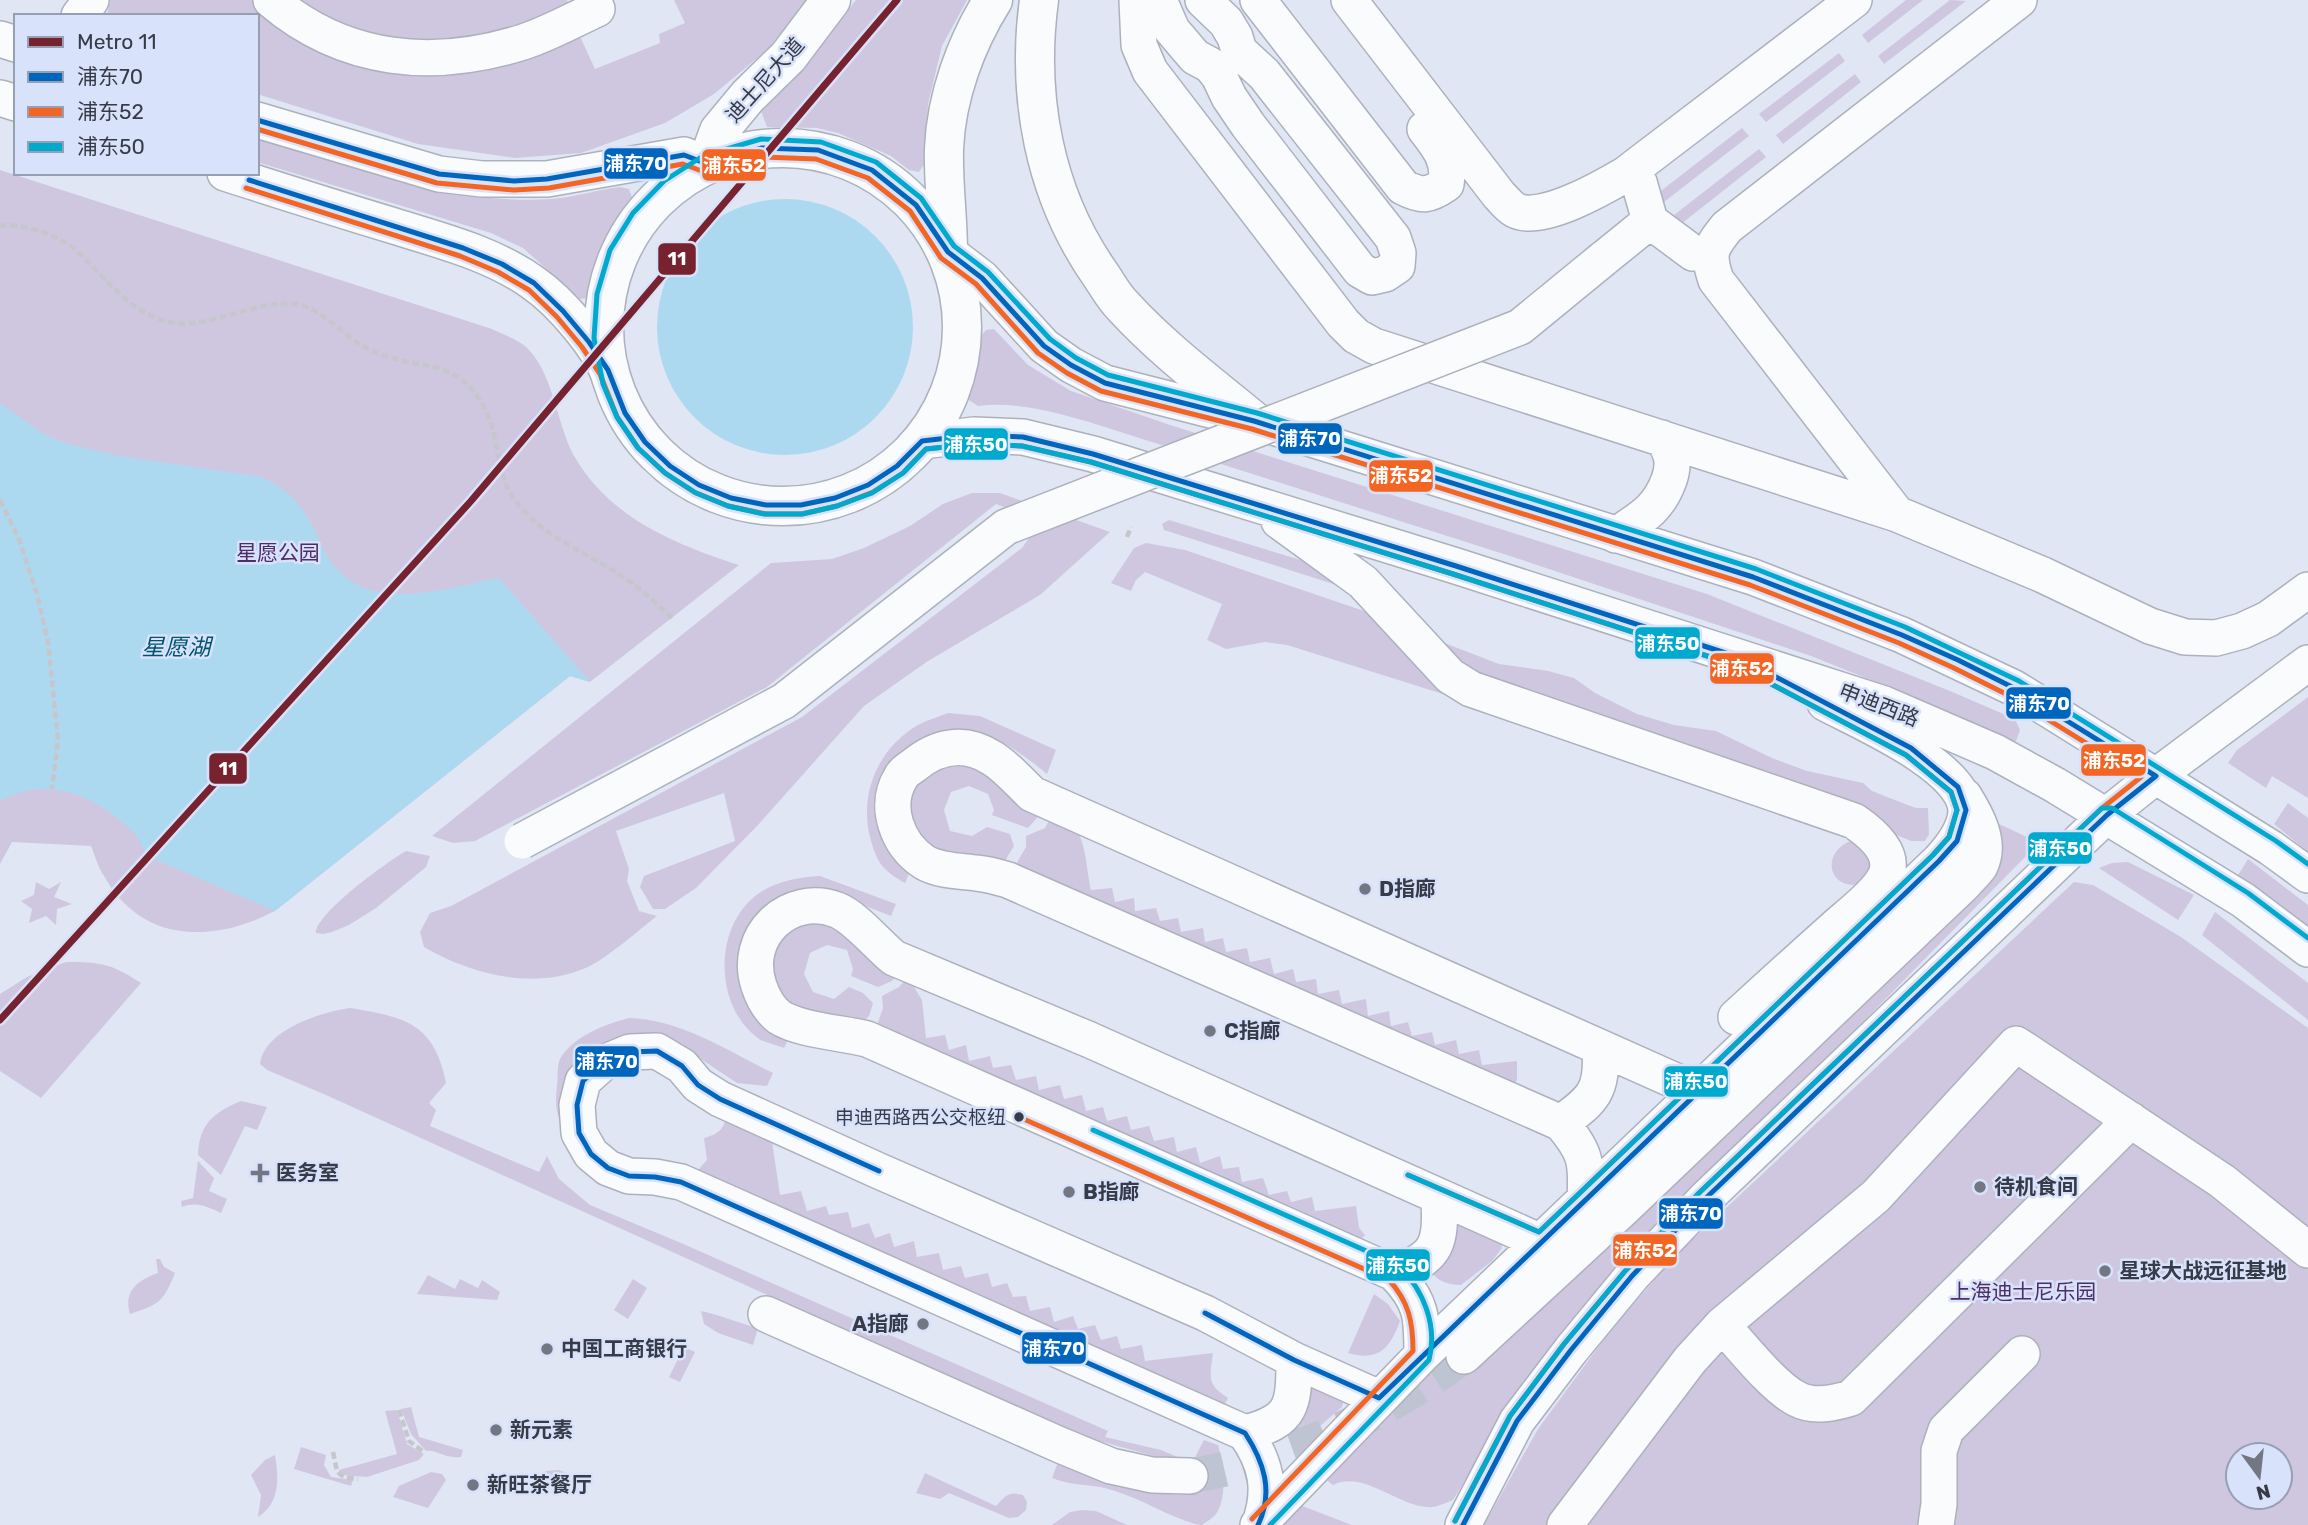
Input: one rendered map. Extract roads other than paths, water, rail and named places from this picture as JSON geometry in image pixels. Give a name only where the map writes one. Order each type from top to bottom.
[{"type":"highway","name":"迪士尼大道","points":[[707,164],[719,131],[748,96],[788,57],[831,0]]},
{"type":"highway","points":[[948,252],[944,147],[949,110],[966,52],[993,0]]},
{"type":"highway","points":[[1038,0],[1033,70],[1040,126],[1053,186],[1082,248],[1120,303],[1173,355],[1254,421]]},
{"type":"highway","points":[[762,148],[818,150],[829,154],[872,170],[916,205],[948,252],[963,307],[963,336],[960,364],[947,401],[922,441],[897,466],[857,490],[801,505],[766,505],[731,498],[699,485],[670,466],[645,442],[625,413],[611,381],[603,339],[606,296],[618,254],[640,218],[670,187],[707,164],[762,148]]},
{"type":"street","points":[[271,0],[304,24],[342,43],[378,54],[416,59],[455,58],[527,41],[597,9]]},
{"type":"street","points":[[1136,0],[1139,45],[1150,71],[1356,337],[1374,346],[1897,514],[2043,575],[2150,626],[2185,638],[2217,638],[2242,631],[2268,619],[2308,590]]},
{"type":"street","points":[[1159,0],[1172,30],[1195,57],[1210,65],[1219,76],[1248,125],[1360,270],[1372,278],[1385,274],[1397,265],[1398,253],[1393,238],[1264,74],[1239,51],[1226,22],[1203,0]]},
{"type":"street","points":[[1258,0],[1403,187],[1418,195],[1434,192],[1446,184],[1449,169],[1442,151],[1325,0]]},
{"type":"street","points":[[1349,0],[1499,195],[1515,211],[1533,214],[1557,207],[1626,174],[1854,0]]},
{"type":"street","points":[[1897,514],[1716,280],[1710,261],[1712,246],[1727,227],[2018,0]]},
{"type":"street","points":[[259,122],[439,174],[482,179],[547,179],[684,155],[707,164]]},
{"type":"street","points":[[231,175],[463,248],[502,264],[534,283],[563,311],[589,342],[608,370],[611,381]]},
{"type":"street","points":[[1639,182],[1650,221],[1693,253]]},
{"type":"street","points":[[523,841],[785,701],[1006,527],[1520,327],[1650,221]]},
{"type":"street","points":[[948,252],[982,278],[1044,346],[1070,365],[1105,383],[1254,421],[1753,577],[1902,635],[2014,688],[2271,848],[2308,875]]},
{"type":"street","name":"申迪西路","points":[[922,441],[974,435],[1023,437],[1093,454],[1469,570],[1884,705],[1995,752],[2243,900],[2308,949]]},
{"type":"street","points":[[1616,535],[1646,514],[1663,495],[1673,460],[1670,449],[1662,438]]},
{"type":"street","points":[[1256,504],[1363,582],[1450,676],[1471,689],[1854,821],[1872,833],[1888,863],[1886,877],[1851,913],[1736,1017]]},
{"type":"street","points":[[1464,1356],[1623,1209],[1981,864],[1984,839],[1978,819],[1958,787],[1911,748],[1738,657]]},
{"type":"street","points":[[1463,1525],[1517,1421],[1571,1349],[1632,1276],[1705,1199],[2106,816],[2308,663]]},
{"type":"street","points":[[1585,1200],[1585,1161],[1578,1143],[1561,1123],[1008,880],[925,863],[904,844],[895,825],[893,797],[902,775],[922,758],[941,748],[966,748],[991,758],[1032,794],[1698,1091]]},
{"type":"street","points":[[1259,1524],[1422,1355],[1939,861],[1957,841],[1966,810],[1958,787]]},
{"type":"street","points":[[1422,1355],[1418,1306],[1410,1289],[1394,1273],[867,1040],[807,1027],[779,1017],[763,1000],[755,974],[756,948],[767,928],[789,912],[814,905],[839,910],[894,958],[1090,1040],[1541,1242]]},
{"type":"street","points":[[1565,1525],[1690,1360],[1722,1325],[1876,1196],[2016,1044],[2222,1181],[2308,1250]]},
{"type":"street","points":[[1561,1123],[1588,1104],[1600,1083],[1600,1048]]},
{"type":"street","points":[[1259,1524],[1266,1505],[1267,1484],[1264,1467],[1245,1433],[681,1181],[629,1176],[608,1168],[592,1154],[579,1133],[577,1105],[583,1081],[603,1063],[630,1052],[657,1051],[682,1066],[698,1084],[720,1099],[1205,1312],[1294,1360],[1379,1398]]},
{"type":"street","points":[[1722,1325],[1776,1383],[1798,1400],[1831,1405],[1851,1398],[2131,1120]]},
{"type":"street","points":[[1394,1273],[1418,1264],[1434,1248],[1440,1230],[1439,1198]]},
{"type":"street","points":[[766,1314],[1060,1446],[1111,1466],[1152,1475],[1190,1476]]},
{"type":"street","points":[[1936,1525],[1939,1504],[1939,1451],[1946,1430],[2022,1354]]},
{"type":"street","points":[[1245,1433],[1265,1428],[1284,1416],[1294,1394],[1294,1360]]},
{"type":"water","points":[[785,199],[822,205],[845,214],[866,228],[884,246],[903,278],[913,327],[907,364],[898,387],[884,408],[866,426],[834,445],[785,455],[748,449],[725,440],[704,426],[686,408],[667,376],[657,327],[663,290],[672,267],[686,246],[704,228],[736,209]]},
{"type":"water","name":"星愿湖","points":[[0,403],[42,433],[65,443],[119,456],[262,477],[282,489],[298,504],[336,568],[354,583],[376,591],[424,593],[499,578],[590,682],[570,676],[275,911],[149,857],[136,835],[122,822],[106,810],[73,794],[37,789],[0,801]]},
{"type":"tunnel","points":[[1190,1476],[1264,1459],[1334,1432],[1401,1398],[1464,1356]]},
{"type":"metro line","name":"11","points":[[0,1020],[471,501],[897,0]]},
{"type":"place","name":"D指廊","points":[[1365,889]]},
{"type":"place","name":"C指廊","points":[[1210,1031]]},
{"type":"place","name":"申迪西路西公交枢纽","points":[[1019,1117]]},
{"type":"place","name":"医务室","points":[[260,1173]]},
{"type":"place","name":"待机食间","points":[[1980,1187]]},
{"type":"place","name":"B指廊","points":[[1069,1192]]},
{"type":"place","name":"星球大战远征基地","points":[[2105,1271]]},
{"type":"place","name":"A指廊","points":[[923,1324]]},
{"type":"place","name":"中国工商银行","points":[[547,1349]]},
{"type":"place","name":"新元素","points":[[496,1430]]},
{"type":"place","name":"新旺茶餐厅","points":[[473,1485]]},
{"type":"park label","name":"星愿公园","points":[[278,553]]},
{"type":"park label","name":"上海迪士尼乐园","points":[[2023,1292]]}]
